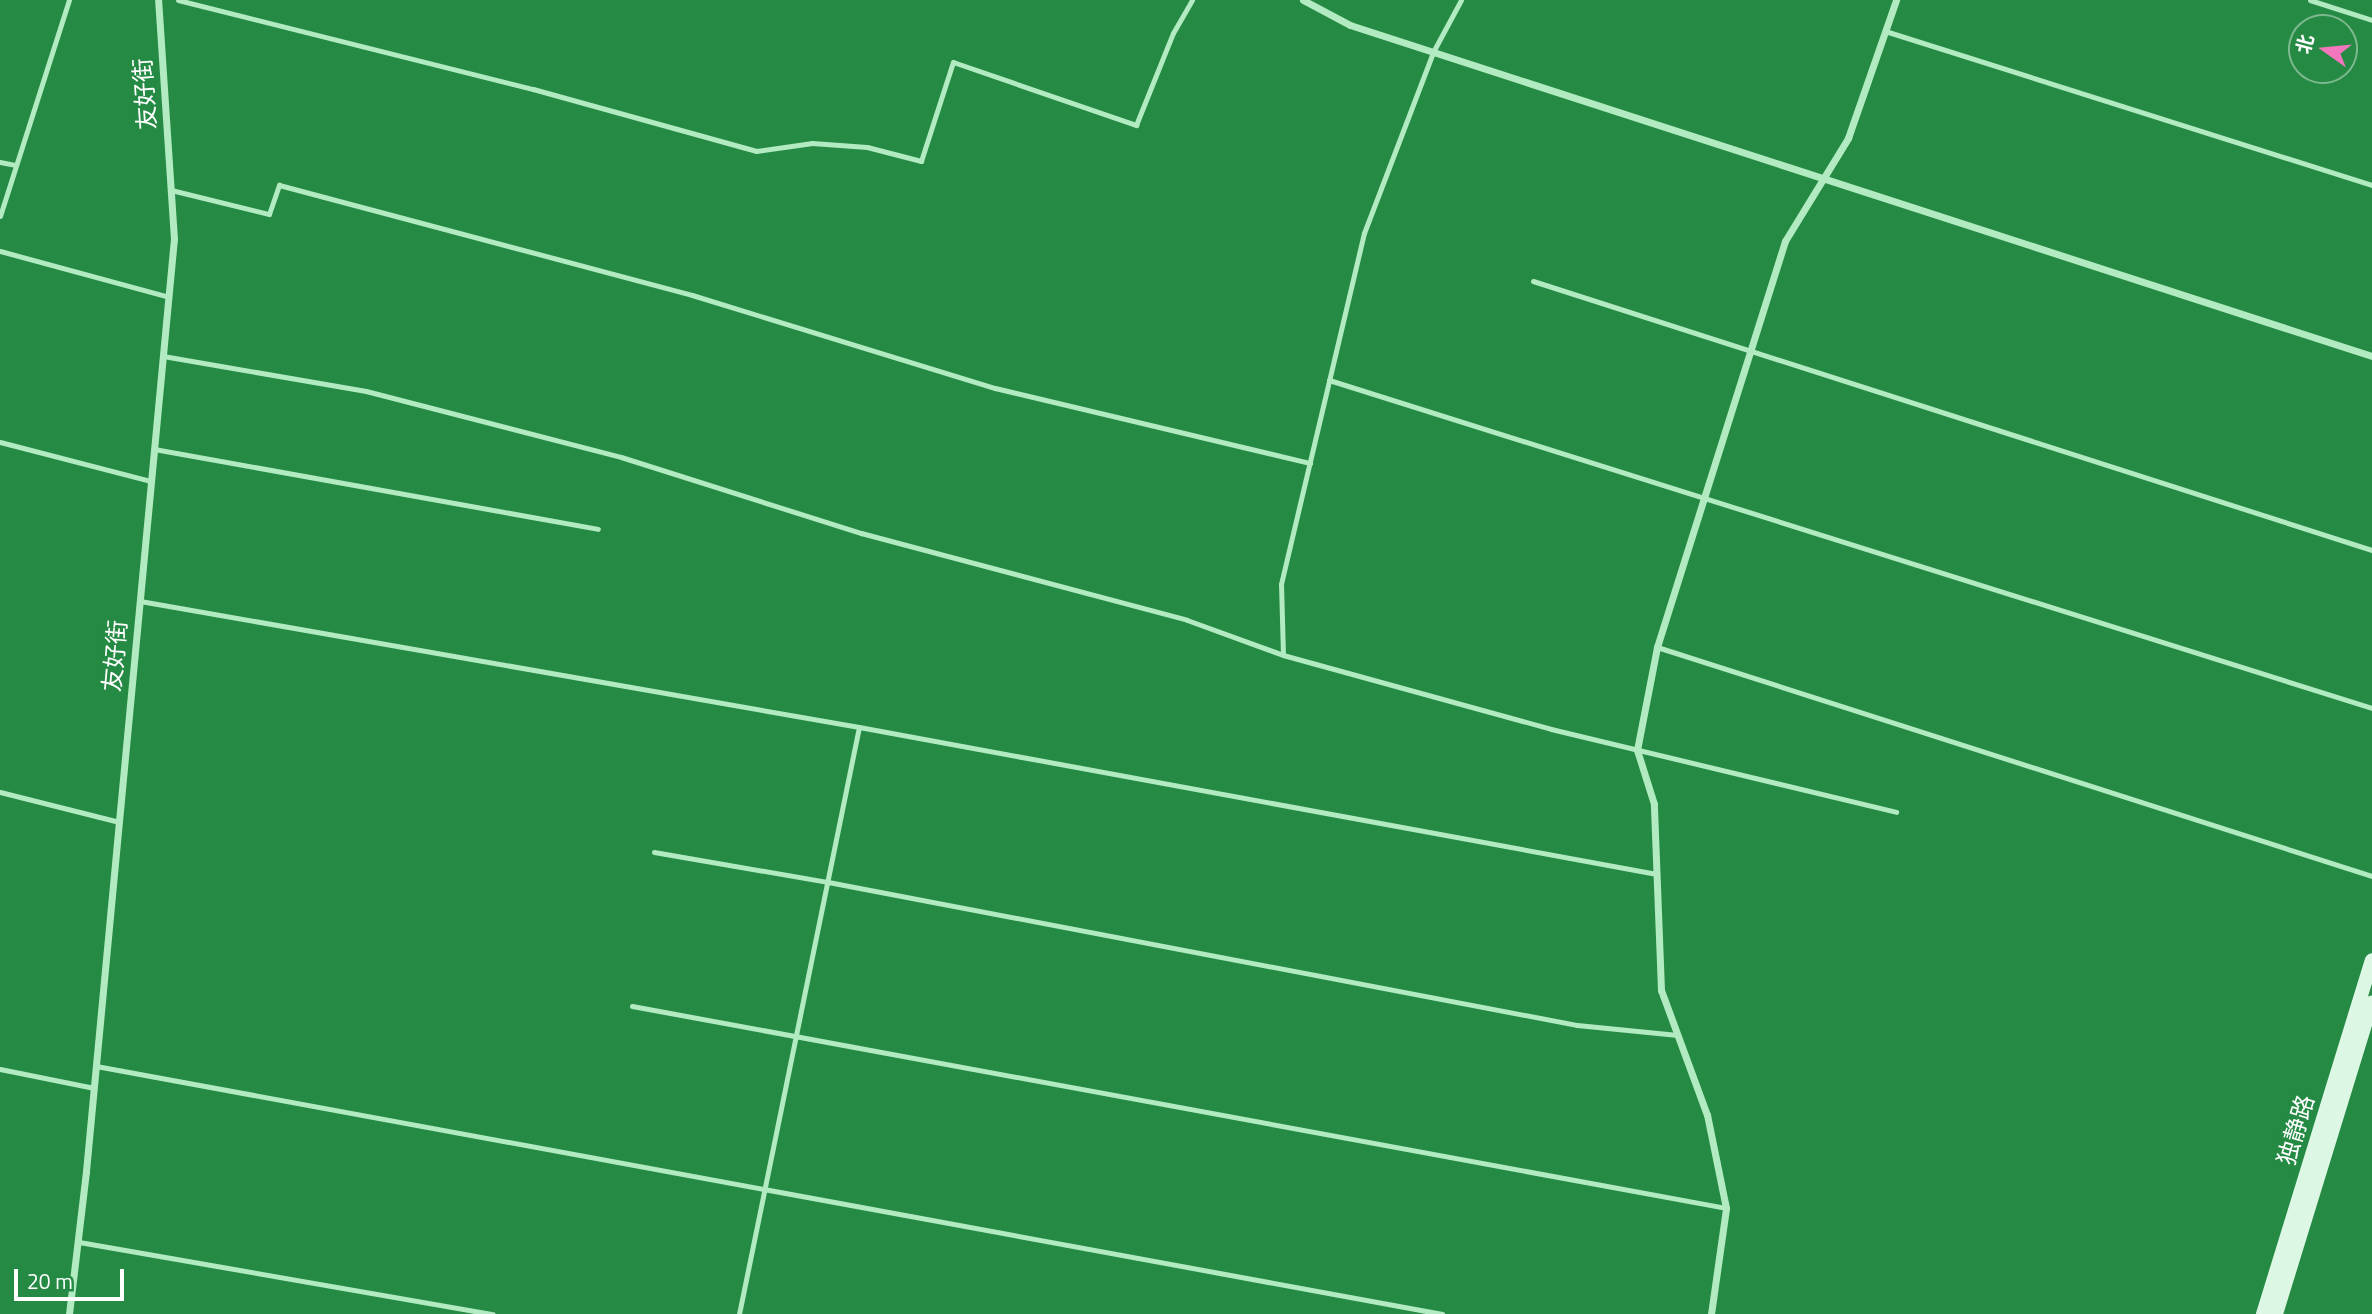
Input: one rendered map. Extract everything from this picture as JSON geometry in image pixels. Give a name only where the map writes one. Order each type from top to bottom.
[{"type":"street","name":"友好街","points":[[69,1314],[79,1242],[174,239],[158,0]]},
{"type":"street","points":[[1303,0],[1350,25],[2372,356]]},
{"type":"street","points":[[1711,1314],[1726,1208],[1707,1115],[1661,989],[1654,804],[1637,750],[1657,648],[1785,241],[1848,138],[1896,0]]},
{"type":"street","name":"独静路","points":[[2263,1314],[2372,960]]},
{"type":"street","name":"独静路","points":[[2276,1314],[2372,1002]]},
{"type":"lane","points":[[0,216],[69,0]]},
{"type":"lane","points":[[178,0],[533,89],[756,151],[813,143],[867,147],[921,161],[953,61],[1136,125],[1173,33],[1192,0]]},
{"type":"lane","points":[[1283,655],[1281,584],[1364,233],[1433,52],[1461,0]]},
{"type":"lane","points":[[2309,0],[2372,20]]},
{"type":"lane","points":[[1885,31],[2372,185]]},
{"type":"lane","points":[[0,162],[15,165]]},
{"type":"lane","points":[[171,190],[269,214],[279,185],[692,295],[996,388],[1310,463]]},
{"type":"lane","points":[[0,251],[169,297]]},
{"type":"lane","points":[[1534,282],[2372,550]]},
{"type":"lane","points":[[163,356],[366,391],[621,457],[861,533],[1187,620],[1283,655],[1637,750],[1896,812]]},
{"type":"lane","points":[[1329,380],[2372,708]]},
{"type":"lane","points":[[0,442],[151,481]]},
{"type":"lane","points":[[154,449],[598,529]]},
{"type":"lane","points":[[139,601],[859,727],[1657,874]]},
{"type":"lane","points":[[1657,648],[2372,876]]},
{"type":"lane","points":[[739,1314],[859,727]]},
{"type":"lane","points":[[0,792],[119,822]]},
{"type":"lane","points":[[654,852],[828,882],[1577,1025],[1678,1035]]},
{"type":"lane","points":[[632,1006],[1726,1208]]},
{"type":"lane","points":[[96,1066],[765,1187],[1442,1314]]},
{"type":"lane","points":[[0,1069],[94,1088]]},
{"type":"lane","points":[[79,1242],[493,1314]]}]
